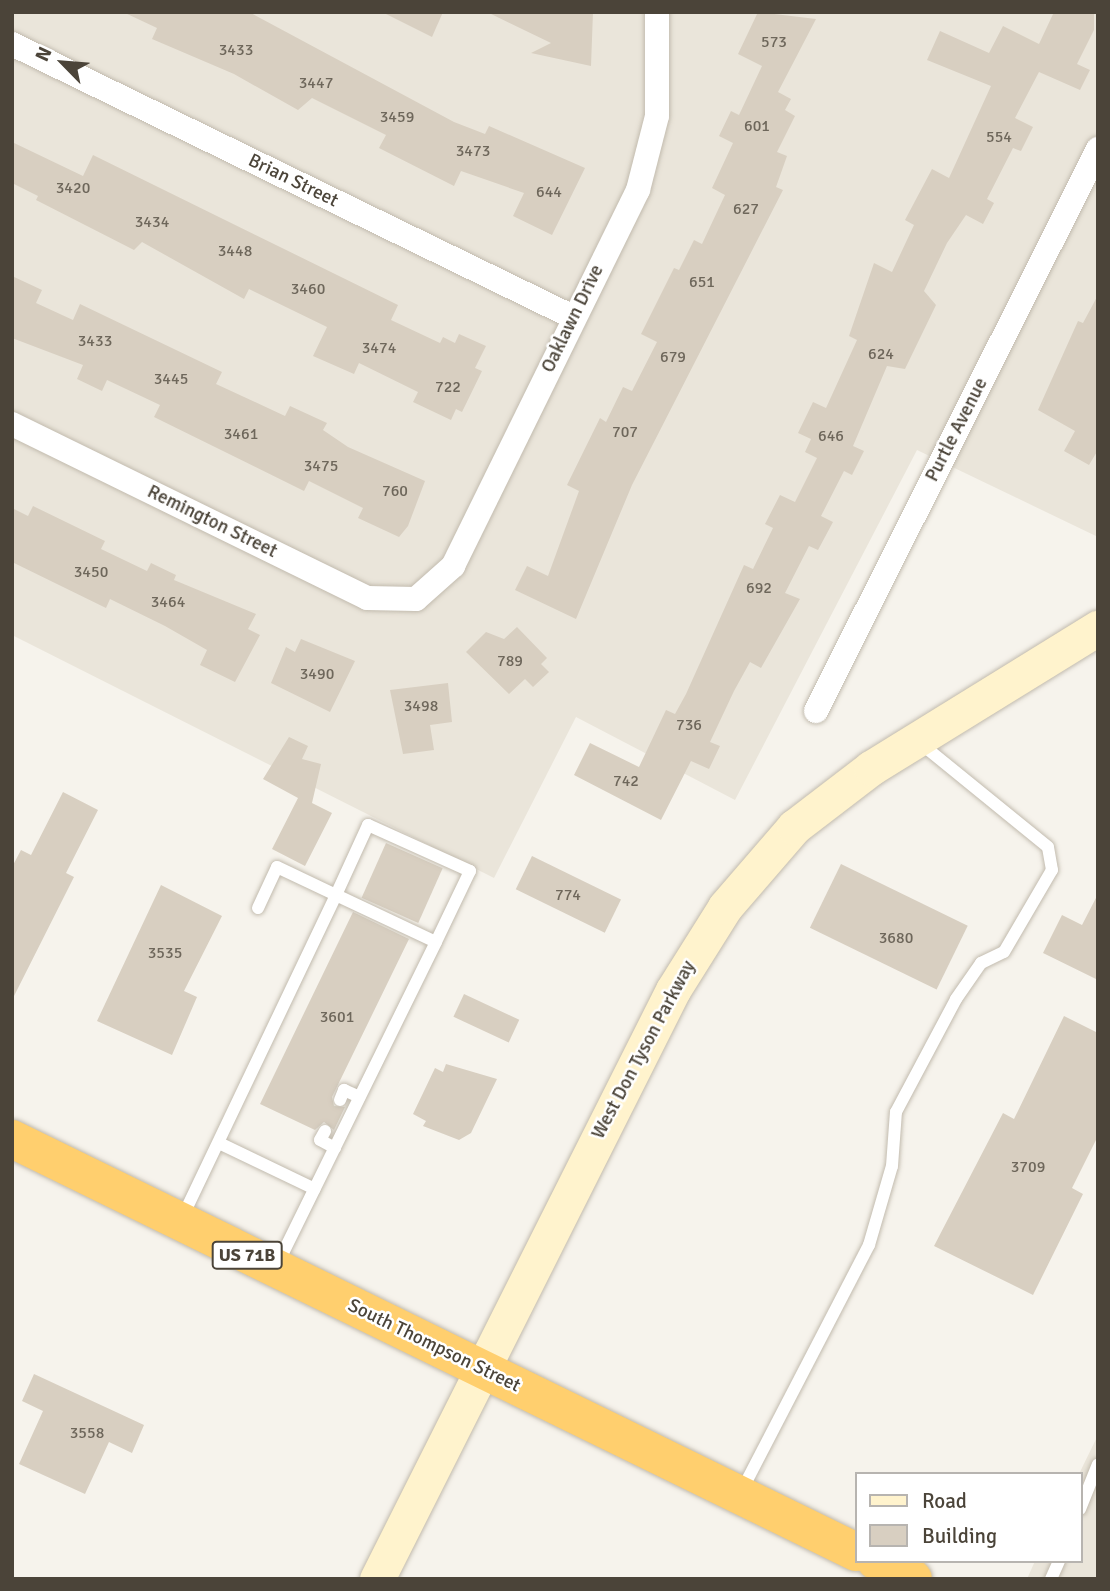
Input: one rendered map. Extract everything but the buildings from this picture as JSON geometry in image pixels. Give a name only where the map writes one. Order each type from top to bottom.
[{"type":"highway","name":"South Thompson Street","points":[[12,1139],[855,1552]]},
{"type":"highway","points":[[880,1563],[913,1579]]},
{"type":"main road","name":"West Don Tyson Parkway","points":[[377,1579],[673,990],[725,907],[794,827],[917,741],[1098,628]]},
{"type":"street","name":"Oaklawn Drive","points":[[416,599],[453,566],[652,153],[657,12]]},
{"type":"street","name":"Brian Street","points":[[12,44],[573,317]]},
{"type":"street","name":"Purtle Avenue","points":[[816,711],[1098,149]]},
{"type":"street","name":"Remington Street","points":[[12,424],[368,598],[416,599]]},
{"type":"lane","points":[[740,1495],[869,1245],[892,1166],[896,1112],[956,999],[981,963],[1003,952],[1052,870],[1048,847],[917,741]]},
{"type":"lane","points":[[181,1222],[368,825],[470,871],[275,1269]]},
{"type":"lane","points":[[258,908],[277,867],[436,942]]},
{"type":"lane","points":[[341,1100],[344,1090],[360,1097]]},
{"type":"lane","points":[[325,1131],[320,1140],[335,1148]]},
{"type":"lane","points":[[219,1143],[315,1188]]},
{"type":"lane","points":[[1082,1503],[1098,1464]]},
{"type":"lane","points":[[1051,1579],[1058,1563]]},
{"type":"shaded area","points":[[12,12],[1098,12],[1098,537],[917,450],[735,800],[576,717],[494,878],[12,635]]},
{"type":"shaded area","points":[[1098,1435],[1098,1579],[1027,1579],[1034,1563],[1082,1563],[1080,1472]]}]
